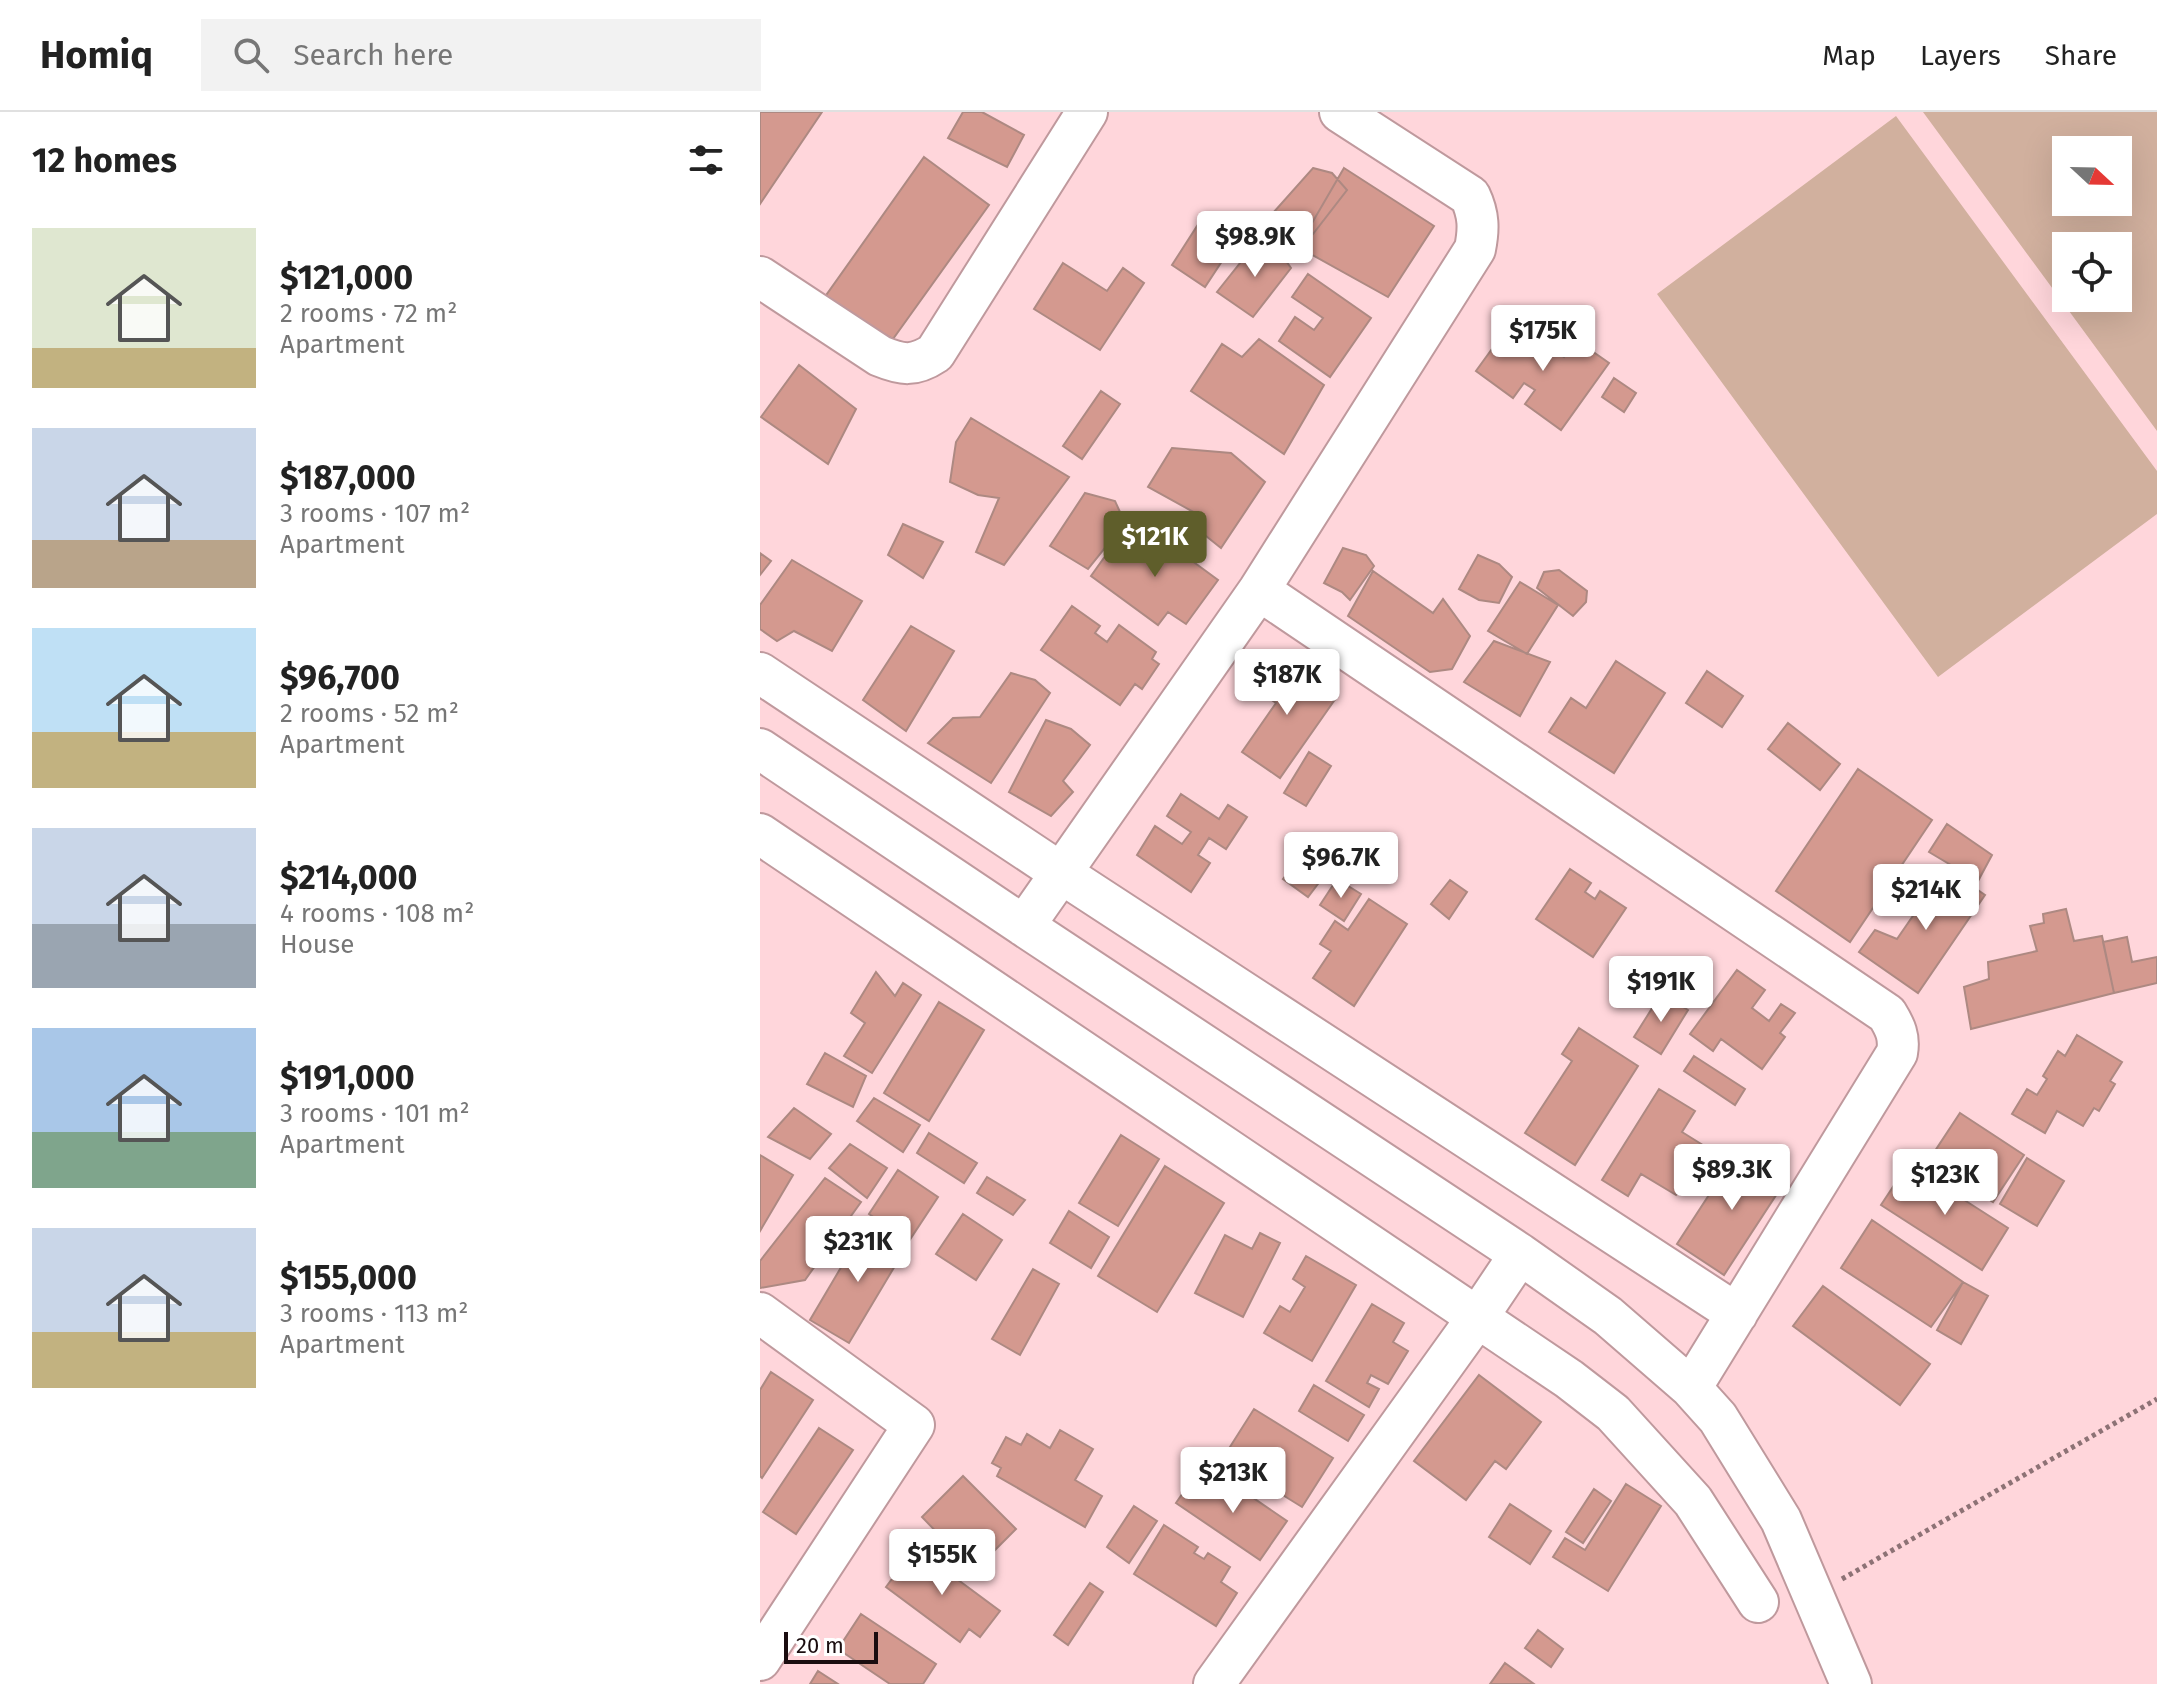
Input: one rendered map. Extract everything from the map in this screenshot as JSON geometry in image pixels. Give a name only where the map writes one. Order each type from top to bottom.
[{"type":"street","points":[[760,277],[880,356],[909,364],[923,361],[935,353],[1087,112]]},
{"type":"street","points":[[1024,926],[1259,590],[1475,249],[1479,223],[1470,196],[1340,112]]},
{"type":"street","points":[[1259,590],[1887,1014],[1893,1023],[1898,1033],[1897,1053],[1691,1388]]},
{"type":"street","points":[[760,673],[1737,1314]]},
{"type":"street","points":[[760,749],[1520,1254],[1608,1316],[1691,1388],[1718,1418],[1781,1520],[1851,1684]]},
{"type":"street","points":[[760,834],[1569,1379],[1613,1413],[1693,1501],[1758,1602]]},
{"type":"street","points":[[1214,1684],[1520,1254]]},
{"type":"street","points":[[760,1313],[914,1425],[760,1660]]},
{"type":"path","points":[[1812,1595],[2157,1399]]},
{"type":"shaded area","points":[[1923,112],[2157,112],[2157,431],[2070,312],[2132,312],[2132,232],[2052,232],[2052,288]]},
{"type":"shaded area","points":[[1896,116],[2157,471],[2157,514],[1938,677],[1657,294]]},
{"type":"building","points":[[760,112],[822,112],[760,204]]},
{"type":"building","points":[[963,112],[982,112],[1024,135],[1007,167],[948,138]]},
{"type":"building","points":[[924,157],[989,205],[893,339],[822,301]]},
{"type":"building","points":[[1313,168],[1332,173],[1347,190],[1313,234],[1273,213]]},
{"type":"building","points":[[1344,168],[1434,226],[1388,297],[1298,247]]},
{"type":"building","points":[[1199,223],[1232,246],[1205,287],[1172,265]]},
{"type":"building","points":[[1256,243],[1279,251],[1291,268],[1253,317],[1217,292]]},
{"type":"building","points":[[1063,263],[1107,291],[1123,268],[1144,283],[1100,350],[1034,309]]},
{"type":"building","points":[[1308,274],[1371,318],[1330,377],[1279,341],[1295,317],[1314,330],[1323,318],[1292,297]]},
{"type":"building","points":[[1513,320],[1564,357],[1576,340],[1609,363],[1561,430],[1525,404],[1535,390],[1524,383],[1513,398],[1476,371]]},
{"type":"building","points":[[1259,339],[1324,385],[1284,454],[1191,391],[1222,344],[1242,357]]},
{"type":"building","points":[[799,365],[856,409],[828,464],[761,417]]},
{"type":"building","points":[[1614,378],[1636,393],[1624,412],[1602,397]]},
{"type":"building","points":[[1101,391],[1120,404],[1082,459],[1063,446]]},
{"type":"building","points":[[971,418],[1069,477],[1004,565],[976,552],[999,498],[978,495],[950,482],[956,442]]},
{"type":"building","points":[[1172,448],[1231,453],[1265,482],[1221,548],[1191,524],[1199,515],[1148,487]]},
{"type":"building","points":[[1085,493],[1115,501],[1125,523],[1088,569],[1050,546]]},
{"type":"building","points":[[903,524],[943,542],[923,578],[888,555]]},
{"type":"building","points":[[1154,533],[1218,580],[1186,624],[1168,612],[1158,625],[1091,576],[1121,534],[1142,550]]},
{"type":"building","points":[[1343,548],[1366,555],[1374,566],[1350,600],[1324,583]]},
{"type":"building","points":[[760,553],[771,561],[760,575]]},
{"type":"building","points":[[1478,555],[1499,564],[1512,577],[1499,603],[1479,600],[1459,589]]},
{"type":"building","points":[[792,560],[862,601],[832,651],[794,631],[777,641],[760,629],[760,605]]},
{"type":"building","points":[[1559,570],[1587,591],[1586,602],[1573,616],[1537,588],[1544,572]]},
{"type":"building","points":[[1373,571],[1433,613],[1443,599],[1470,636],[1452,669],[1430,672],[1348,616]]},
{"type":"building","points":[[1520,582],[1558,605],[1527,654],[1488,631]]},
{"type":"building","points":[[1072,606],[1100,626],[1095,633],[1107,642],[1119,625],[1156,652],[1152,659],[1159,664],[1142,689],[1135,684],[1120,705],[1041,650]]},
{"type":"building","points":[[911,626],[954,651],[906,731],[863,700]]},
{"type":"building","points":[[1494,641],[1550,662],[1520,716],[1464,682]]},
{"type":"building","points":[[1278,657],[1336,698],[1280,778],[1242,752],[1276,703],[1256,689]]},
{"type":"building","points":[[1616,661],[1665,693],[1614,773],[1549,732],[1571,698],[1586,708]]},
{"type":"building","points":[[1707,671],[1743,696],[1722,727],[1686,703]]},
{"type":"building","points":[[1011,673],[1035,680],[1050,693],[991,783],[928,743],[953,718],[980,717]]},
{"type":"building","points":[[1046,720],[1071,729],[1090,745],[1063,781],[1073,792],[1051,816],[1009,792]]},
{"type":"building","points":[[1788,723],[1840,764],[1820,790],[1768,749]]},
{"type":"building","points":[[1309,752],[1331,766],[1306,806],[1284,793]]},
{"type":"building","points":[[1858,769],[1932,820],[1850,942],[1776,891]]},
{"type":"building","points":[[1181,794],[1219,819],[1228,805],[1247,817],[1226,849],[1209,838],[1198,855],[1210,863],[1191,892],[1137,855],[1155,826],[1182,844],[1191,832],[1167,816]]},
{"type":"building","points":[[1947,824],[1992,855],[1978,881],[1929,852]]},
{"type":"building","points":[[1309,845],[1333,864],[1308,897],[1283,879]]},
{"type":"building","points":[[1946,868],[1985,895],[1918,993],[1859,952],[1875,930],[1897,939]]},
{"type":"building","points":[[1570,869],[1591,883],[1585,892],[1595,899],[1600,891],[1626,908],[1593,957],[1536,919]]},
{"type":"building","points":[[1337,879],[1361,894],[1344,921],[1320,905]]},
{"type":"building","points":[[1450,880],[1467,892],[1449,919],[1431,904]]},
{"type":"building","points":[[1369,899],[1407,924],[1354,1006],[1313,978],[1331,951],[1320,944],[1335,921],[1348,930]]},
{"type":"building","points":[[2066,909],[2074,941],[2102,936],[2114,993],[1971,1029],[1964,987],[1989,979],[1988,962],[2037,951],[2030,926],[2044,923],[2043,914]]},
{"type":"building","points":[[2127,937],[2132,962],[2157,957],[2157,983],[2114,993],[2103,942]]},
{"type":"building","points":[[1737,970],[1765,990],[1752,1008],[1769,1021],[1781,1004],[1795,1013],[1780,1033],[1785,1037],[1762,1069],[1721,1039],[1713,1051],[1690,1034]]},
{"type":"building","points":[[876,972],[895,996],[903,983],[921,995],[872,1073],[844,1056],[865,1023],[851,1013]]},
{"type":"building","points":[[1661,994],[1688,1010],[1661,1054],[1634,1037]]},
{"type":"building","points":[[939,1002],[984,1030],[929,1121],[884,1093]]},
{"type":"building","points":[[1579,1028],[1638,1066],[1575,1165],[1525,1133],[1572,1061],[1562,1054]]},
{"type":"building","points":[[2077,1035],[2122,1062],[2110,1081],[2115,1084],[2099,1111],[2094,1108],[2083,1126],[2057,1111],[2045,1133],[2012,1114],[2027,1089],[2037,1095],[2047,1079],[2043,1076],[2058,1051],[2065,1056]]},
{"type":"building","points":[[825,1053],[866,1076],[853,1107],[807,1084]]},
{"type":"building","points":[[1694,1056],[1745,1089],[1735,1105],[1684,1071]]},
{"type":"building","points":[[1659,1089],[1695,1111],[1682,1132],[1706,1147],[1676,1195],[1641,1174],[1628,1196],[1602,1180]]},
{"type":"building","points":[[874,1098],[920,1125],[903,1152],[857,1121]]},
{"type":"building","points":[[794,1108],[831,1134],[810,1159],[768,1137]]},
{"type":"building","points":[[1960,1113],[2024,1155],[1993,1202],[1929,1160]]},
{"type":"building","points":[[929,1133],[977,1163],[964,1183],[917,1153]]},
{"type":"building","points":[[1121,1135],[1159,1159],[1118,1226],[1079,1203]]},
{"type":"building","points":[[850,1144],[887,1168],[867,1198],[829,1168]]},
{"type":"building","points":[[1739,1149],[1786,1180],[1724,1275],[1677,1244]]},
{"type":"building","points":[[760,1155],[793,1175],[760,1231]]},
{"type":"building","points":[[2027,1158],[2064,1181],[2037,1226],[2000,1204]]},
{"type":"building","points":[[1908,1164],[2008,1228],[1982,1270],[1881,1205]]},
{"type":"building","points":[[1165,1166],[1224,1203],[1157,1312],[1098,1276]]},
{"type":"building","points":[[898,1170],[938,1197],[909,1241],[869,1214]]},
{"type":"building","points":[[987,1177],[1025,1200],[1013,1215],[977,1193]]},
{"type":"building","points":[[825,1178],[861,1202],[805,1280],[760,1288],[760,1261]]},
{"type":"building","points":[[1069,1211],[1109,1237],[1091,1268],[1050,1243]]},
{"type":"building","points":[[963,1214],[1002,1240],[976,1280],[936,1254]]},
{"type":"building","points":[[1872,1220],[1963,1282],[1931,1327],[1841,1268]]},
{"type":"building","points":[[866,1225],[905,1249],[849,1343],[810,1320]]},
{"type":"building","points":[[1260,1233],[1280,1243],[1243,1317],[1195,1293],[1225,1235],[1252,1249]]},
{"type":"building","points":[[1306,1256],[1356,1285],[1312,1361],[1264,1333],[1280,1306],[1290,1312],[1305,1287],[1293,1279]]},
{"type":"building","points":[[1033,1269],[1059,1284],[1020,1355],[992,1339]]},
{"type":"building","points":[[1963,1282],[1988,1296],[1961,1344],[1937,1330]]},
{"type":"building","points":[[1823,1286],[1930,1364],[1900,1405],[1793,1326]]},
{"type":"building","points":[[1372,1304],[1404,1323],[1393,1342],[1408,1351],[1388,1384],[1371,1375],[1367,1383],[1379,1389],[1369,1407],[1326,1381]]},
{"type":"building","points":[[771,1372],[813,1400],[762,1478],[760,1390]]},
{"type":"building","points":[[1479,1375],[1541,1422],[1506,1469],[1495,1461],[1466,1500],[1414,1461]]},
{"type":"building","points":[[1314,1385],[1364,1415],[1348,1441],[1299,1411]]},
{"type":"building","points":[[1254,1409],[1333,1458],[1302,1507],[1223,1458]]},
{"type":"building","points":[[819,1428],[853,1450],[796,1534],[763,1512]]},
{"type":"building","points":[[1060,1430],[1093,1449],[1075,1480],[1102,1496],[1085,1527],[997,1476],[1001,1468],[992,1463],[1006,1437],[1021,1445],[1027,1434],[1050,1448]]},
{"type":"building","points":[[1198,1471],[1238,1498],[1243,1491],[1287,1521],[1260,1560],[1176,1503]]},
{"type":"building","points":[[963,1476],[1016,1529],[984,1561],[957,1535],[948,1544],[922,1517]]},
{"type":"building","points":[[1626,1484],[1661,1506],[1608,1591],[1553,1557],[1565,1538],[1585,1550]]},
{"type":"building","points":[[1594,1489],[1611,1501],[1583,1543],[1566,1532]]},
{"type":"building","points":[[1510,1504],[1551,1531],[1530,1564],[1489,1537]]},
{"type":"building","points":[[1134,1506],[1157,1521],[1129,1563],[1107,1547]]},
{"type":"building","points":[[1164,1525],[1198,1547],[1194,1553],[1204,1559],[1208,1553],[1230,1567],[1221,1582],[1237,1593],[1216,1626],[1134,1574]]},
{"type":"building","points":[[915,1548],[1000,1611],[980,1637],[969,1629],[960,1642],[886,1587]]},
{"type":"building","points":[[1090,1583],[1103,1592],[1068,1645],[1054,1635]]},
{"type":"building","points":[[861,1614],[936,1664],[923,1684],[890,1684],[838,1649]]},
{"type":"building","points":[[1538,1630],[1563,1649],[1551,1667],[1525,1648]]},
{"type":"building","points":[[1505,1663],[1534,1684],[1490,1684]]},
{"type":"building","points":[[818,1671],[838,1684],[810,1684]]}]
